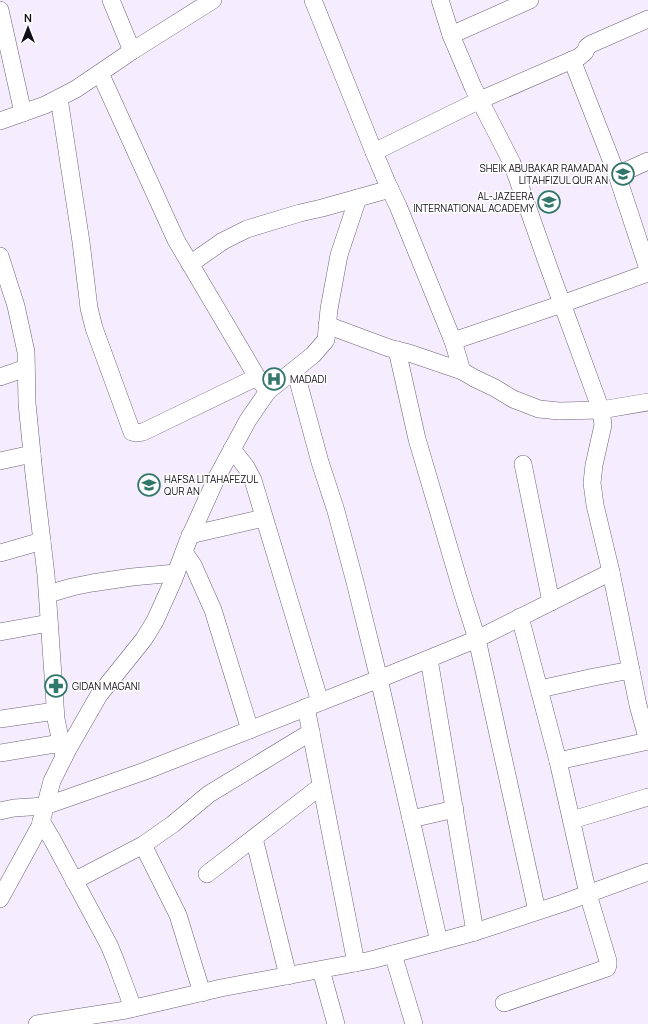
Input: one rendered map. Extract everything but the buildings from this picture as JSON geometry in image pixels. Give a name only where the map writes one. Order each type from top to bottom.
[{"type":"street","points":[[111,0],[132,51]]},
{"type":"street","points":[[0,121],[46,105],[76,89],[132,51],[192,6],[213,0]]},
{"type":"street","points":[[314,0],[374,152],[398,206],[453,341],[462,371]]},
{"type":"street","points":[[440,0],[451,35],[480,100],[512,163],[601,410],[603,425],[594,465],[592,483],[595,505],[611,572],[638,705],[648,741],[558,761]]},
{"type":"street","points":[[451,35],[530,0]]},
{"type":"street","points":[[0,10],[23,113]]},
{"type":"street","points":[[374,152],[480,100],[579,57],[591,44],[648,19]]},
{"type":"street","points":[[572,60],[617,175],[648,268]]},
{"type":"street","points":[[100,73],[176,240],[257,377],[268,391]]},
{"type":"street","points":[[59,98],[81,242],[89,308],[94,328],[132,432],[143,432],[257,377]]},
{"type":"street","points":[[617,175],[648,161]]},
{"type":"street","points":[[190,264],[223,241],[247,229],[390,189]]},
{"type":"street","points":[[0,899],[40,826],[62,750],[83,722],[99,695],[144,639],[176,573],[190,535],[216,479],[248,420],[268,391],[313,355],[326,340],[329,309],[339,255],[358,198]]},
{"type":"street","points":[[0,256],[6,296],[16,306],[26,352],[27,403],[48,594],[55,711],[62,750]]},
{"type":"street","points":[[453,341],[648,273]]},
{"type":"street","points":[[328,325],[397,350],[462,371],[513,399],[539,409],[559,411],[601,410],[648,402]]},
{"type":"street","points":[[397,350],[417,440],[477,639],[537,911]]},
{"type":"street","points":[[0,377],[26,368]]},
{"type":"street","points":[[295,370],[355,582],[379,679],[439,942]]},
{"type":"street","points":[[232,449],[246,467],[253,480],[313,705],[310,732],[356,963]]},
{"type":"street","points":[[0,461],[32,454]]},
{"type":"street","points":[[523,464],[551,602]]},
{"type":"street","points":[[190,535],[264,518]]},
{"type":"street","points":[[0,553],[42,541]]},
{"type":"street","points":[[184,552],[193,565],[213,610],[250,730]]},
{"type":"street","points":[[0,811],[43,813],[144,771],[477,639],[611,572]]},
{"type":"street","points":[[48,594],[92,583],[132,577],[176,573]]},
{"type":"street","points":[[504,1003],[607,968],[608,965],[588,894],[558,761],[520,617]]},
{"type":"street","points":[[0,632],[49,623]]},
{"type":"street","points":[[429,659],[475,932]]},
{"type":"street","points":[[540,689],[631,670]]},
{"type":"street","points":[[0,719],[55,711]]},
{"type":"street","points":[[74,881],[143,845],[173,824],[209,794],[310,732]]},
{"type":"street","points":[[0,753],[62,750]]},
{"type":"street","points":[[207,874],[321,786]]},
{"type":"street","points":[[572,820],[648,797]]},
{"type":"street","points":[[411,818],[455,809]]},
{"type":"street","points":[[43,813],[52,839],[109,945],[133,1008]]},
{"type":"street","points":[[254,838],[288,976]]},
{"type":"street","points":[[143,845],[178,914],[202,993]]},
{"type":"street","points":[[37,1024],[99,1020],[133,1008],[356,963],[393,954],[475,932],[648,872]]},
{"type":"street","points":[[393,954],[414,1024]]},
{"type":"street","points":[[320,970],[336,1024]]},
{"type":"place","name":"SHEIK ABUBAKAR RAMADAN LITAHFIZUL QUR AN","points":[[623,174]]},
{"type":"place","name":"AL-JAZEERA INTERNATIONAL ACADEMY","points":[[549,202]]},
{"type":"place","name":"MADADI","points":[[274,379]]},
{"type":"place","name":"HAFSA LITAHAFEZUL QUR AN","points":[[149,485]]},
{"type":"place","name":"GIDAN MAGANI","points":[[56,686]]}]
